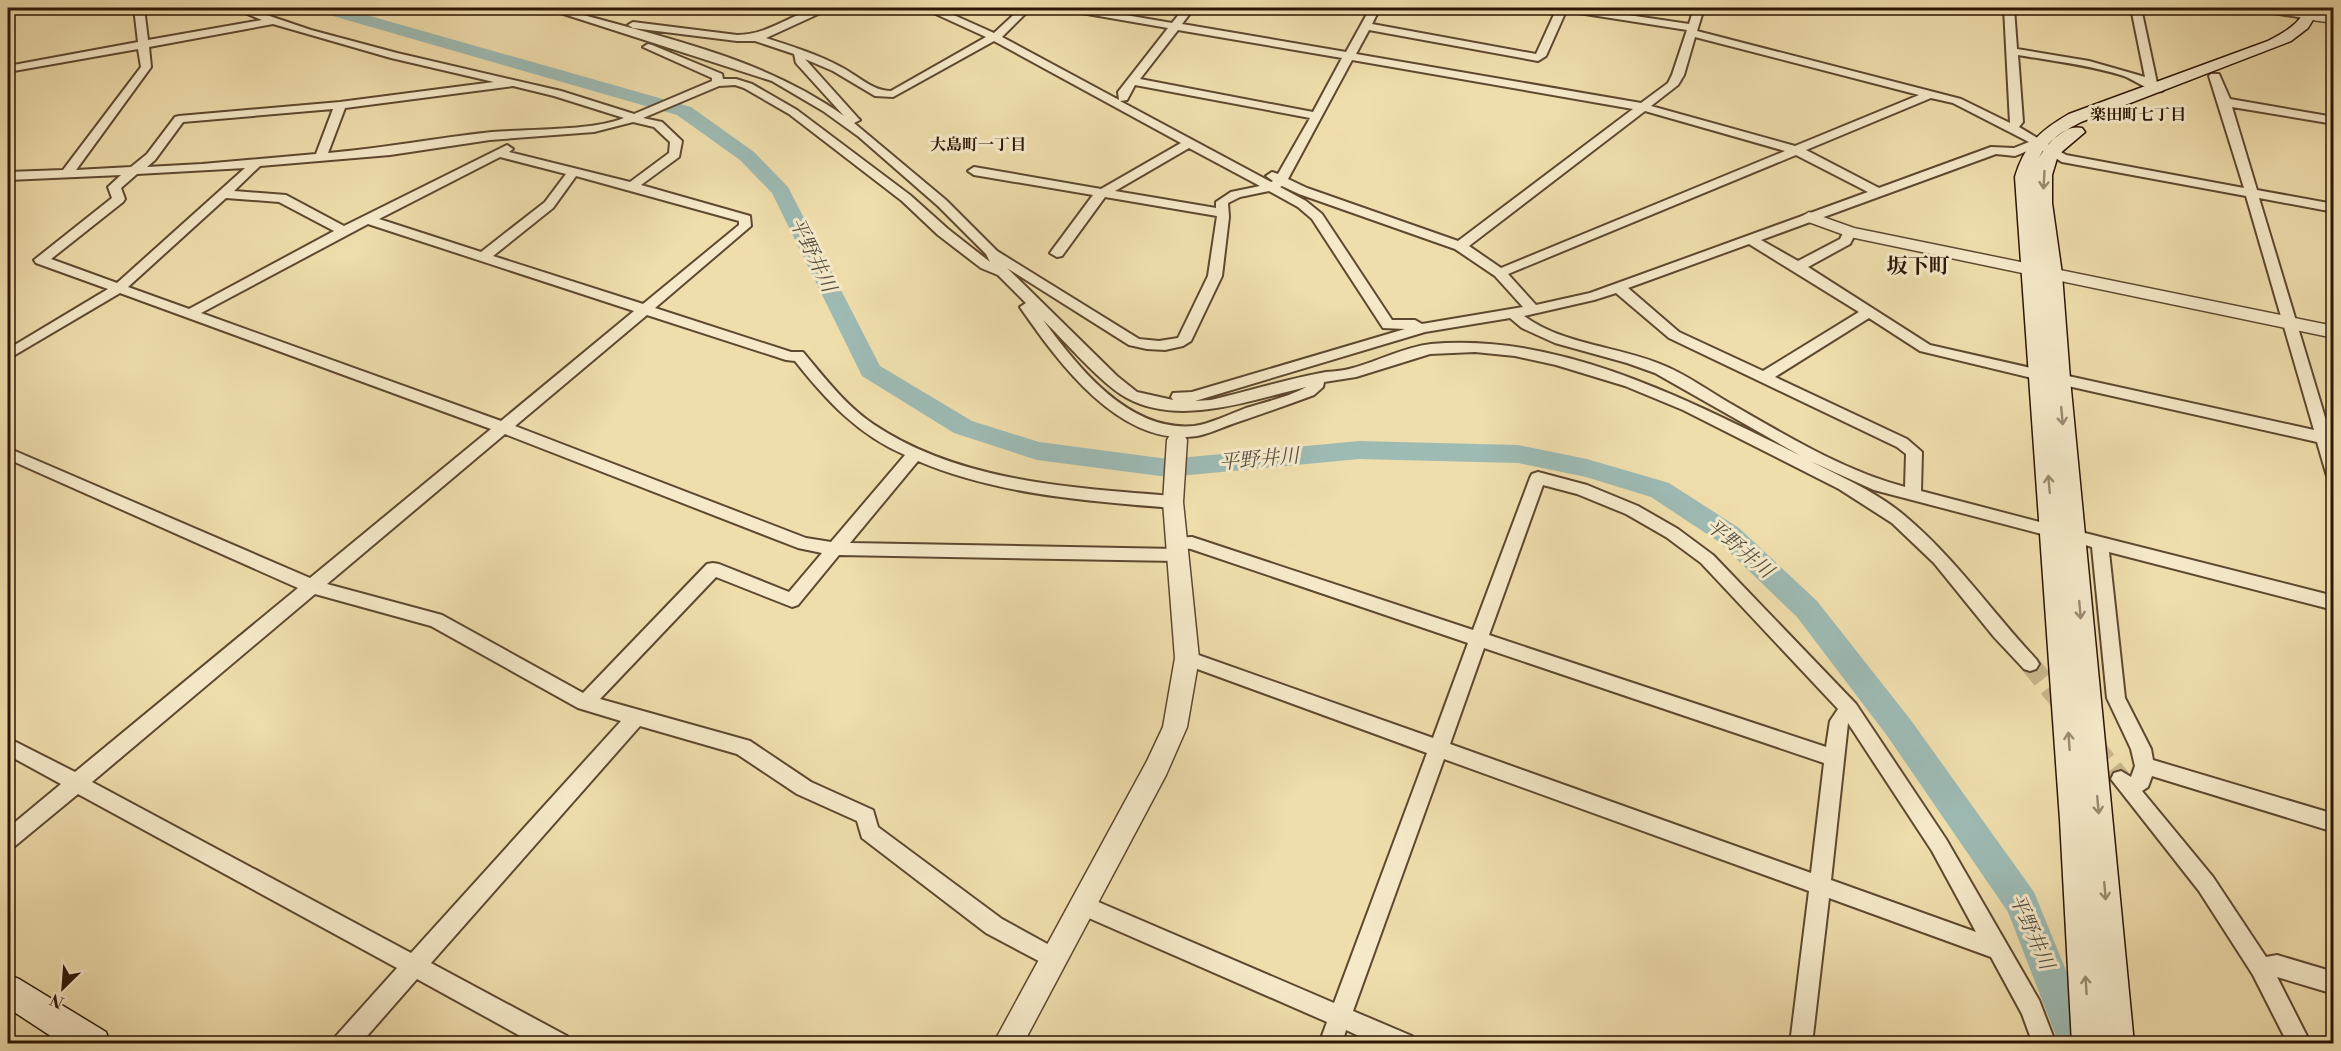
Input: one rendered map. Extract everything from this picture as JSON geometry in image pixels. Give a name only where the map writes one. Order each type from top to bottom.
[{"type":"main road","points":[[2117,1044],[2088,826],[2049,377],[2042,271],[2042,182],[2046,135],[2075,118],[2155,86],[2273,44],[2323,14]]},
{"type":"main road","points":[[2044,148],[2060,142],[2090,124],[2309,39],[2323,14]]},
{"type":"main road","points":[[2088,826],[2090,1044]]},
{"type":"main road","points":[[8,990],[94,1044]]},
{"type":"street","points":[[66,174],[146,67],[139,8]]},
{"type":"street","points":[[238,8],[307,32],[394,56],[513,83],[640,116]]},
{"type":"street","points":[[550,8],[776,80],[827,109],[863,135],[942,203],[991,252],[1134,342],[1148,346],[1172,346],[1184,341],[1215,276],[1223,213],[1222,202],[1229,195],[1276,185],[1317,116],[1372,14],[1367,9],[1360,8]]},
{"type":"street","points":[[556,8],[584,22],[718,76],[717,83]]},
{"type":"street","points":[[756,38],[823,8]]},
{"type":"street","points":[[930,8],[994,37],[1116,99],[1276,185],[1317,217],[1388,325],[1436,322],[1446,324]]},
{"type":"street","points":[[606,24],[621,23],[737,38],[756,38],[799,52],[885,95],[893,94],[1003,32],[1026,8]]},
{"type":"street","points":[[1070,8],[1642,107],[1796,150],[1877,192]]},
{"type":"street","points":[[1116,99],[1124,92],[1189,8]]},
{"type":"street","points":[[1365,26],[1538,58],[1563,8],[1692,30],[1957,101],[2012,128],[2062,158],[2334,208]]},
{"type":"street","points":[[1460,246],[1672,85],[1678,75],[1699,8]]},
{"type":"street","points":[[2009,8],[2017,122],[2012,128]]},
{"type":"street","points":[[2136,8],[2155,86]]},
{"type":"street","points":[[2261,8],[2323,14]]},
{"type":"street","points":[[8,69],[274,20]]},
{"type":"street","points":[[2012,51],[2106,68],[2155,86]]},
{"type":"street","points":[[799,52],[800,61],[858,125],[863,135]]},
{"type":"street","points":[[2215,76],[2225,102],[2288,322],[2328,439],[2334,473]]},
{"type":"street","points":[[1132,81],[1317,116]]},
{"type":"street","points":[[8,176],[202,168],[390,151],[490,136],[594,128],[621,123],[717,83],[736,82],[748,86],[793,112],[906,198],[943,232],[986,265],[1003,272]]},
{"type":"street","points":[[513,83],[340,105],[179,119],[151,157],[114,187],[119,199],[41,260],[502,427],[804,544],[836,549],[1177,548],[1192,543],[1834,758]]},
{"type":"street","points":[[1500,273],[1931,94]]},
{"type":"street","points":[[1116,99],[1189,143],[1276,185],[1303,191],[1460,246],[1500,273],[1533,310]]},
{"type":"street","points":[[2225,102],[2334,121]]},
{"type":"street","points":[[321,157],[340,105]]},
{"type":"street","points":[[632,186],[675,154],[676,141],[658,124],[641,121],[640,116]]},
{"type":"street","points":[[191,313],[367,219],[497,153],[546,132]]},
{"type":"street","points":[[1057,253],[1099,195],[1189,143]]},
{"type":"street","points":[[1132,395],[1167,398],[1192,397],[1423,328],[1513,314],[1594,296],[1748,238],[1995,150],[2015,152],[2044,148]]},
{"type":"street","points":[[8,840],[643,309],[746,226],[745,219],[632,186],[497,153]]},
{"type":"street","points":[[8,355],[119,288],[226,194],[257,163]]},
{"type":"street","points":[[483,257],[549,205],[574,171]]},
{"type":"street","points":[[974,171],[1223,213]]},
{"type":"street","points":[[226,194],[282,198],[344,231]]},
{"type":"street","points":[[1809,217],[1850,232],[2334,332]]},
{"type":"street","points":[[367,219],[791,357],[798,356],[850,414],[870,429],[916,453],[1004,481],[1047,489],[1173,500]]},
{"type":"street","points":[[1798,267],[1845,241],[1850,232]]},
{"type":"street","points":[[1748,238],[1925,348],[2328,439]]},
{"type":"street","points":[[991,252],[1003,272],[1112,379],[1132,395],[1158,403],[1184,407],[1211,405],[1326,377],[1351,374],[1429,349],[1475,346],[1515,351],[1559,361],[1630,383],[1668,399],[1845,485],[1898,519],[1940,559],[2000,632],[2030,664]]},
{"type":"street","points":[[1618,287],[1674,335],[1902,443],[1914,452],[1913,495]]},
{"type":"street","points":[[1022,291],[1020,299],[1052,342],[1086,381],[1129,417],[1177,436],[1309,392],[1343,364],[1446,324]]},
{"type":"street","points":[[1763,378],[1868,313]]},
{"type":"street","points":[[1513,314],[1536,329],[1578,345],[1656,368],[1739,416],[1880,486],[2334,603]]},
{"type":"street","points":[[1007,1044],[1157,767],[1175,727],[1187,658],[1173,500],[1177,436]]},
{"type":"street","points":[[8,453],[313,587],[436,620],[585,704],[743,747],[804,788],[866,816],[869,832],[878,839],[994,926],[1053,959]]},
{"type":"street","points":[[585,704],[713,569],[792,600],[916,453]]},
{"type":"street","points":[[1330,1044],[1539,478],[1581,489],[1632,510],[1672,533],[1707,558],[1849,709],[1939,845],[2031,1008],[2045,1044]]},
{"type":"street","points":[[2100,543],[2116,698],[2141,749],[2145,765],[2140,782],[2125,784],[2206,884],[2261,968],[2300,1044]]},
{"type":"street","points":[[1187,658],[1999,950]]},
{"type":"street","points":[[1801,1044],[1839,721],[1849,709]]},
{"type":"street","points":[[344,1044],[636,717]]},
{"type":"street","points":[[8,746],[559,1044]]},
{"type":"street","points":[[2145,765],[2334,823]]},
{"type":"street","points":[[1082,905],[1404,1044]]},
{"type":"street","points":[[2261,968],[2277,966],[2334,983]]},
{"type":"waterway","name":"平野井川","points":[[325,8],[684,111],[747,156],[781,191],[870,371],[963,427],[1037,451],[1168,468],[1359,450],[1518,454],[1587,468],[1660,490],[1729,535],[1807,609],[1899,728],[2022,903],[2078,1044]]},
{"type":"tunnel","points":[[2030,664],[2063,705]]},
{"type":"tunnel","points":[[2094,745],[2121,779]]},
{"type":"district","name":"楽田町七丁目","points":[[2138,115]]},
{"type":"district","name":"大島町一丁目","points":[[978,145]]},
{"type":"district","name":"坂下町","points":[[1918,267]]}]
